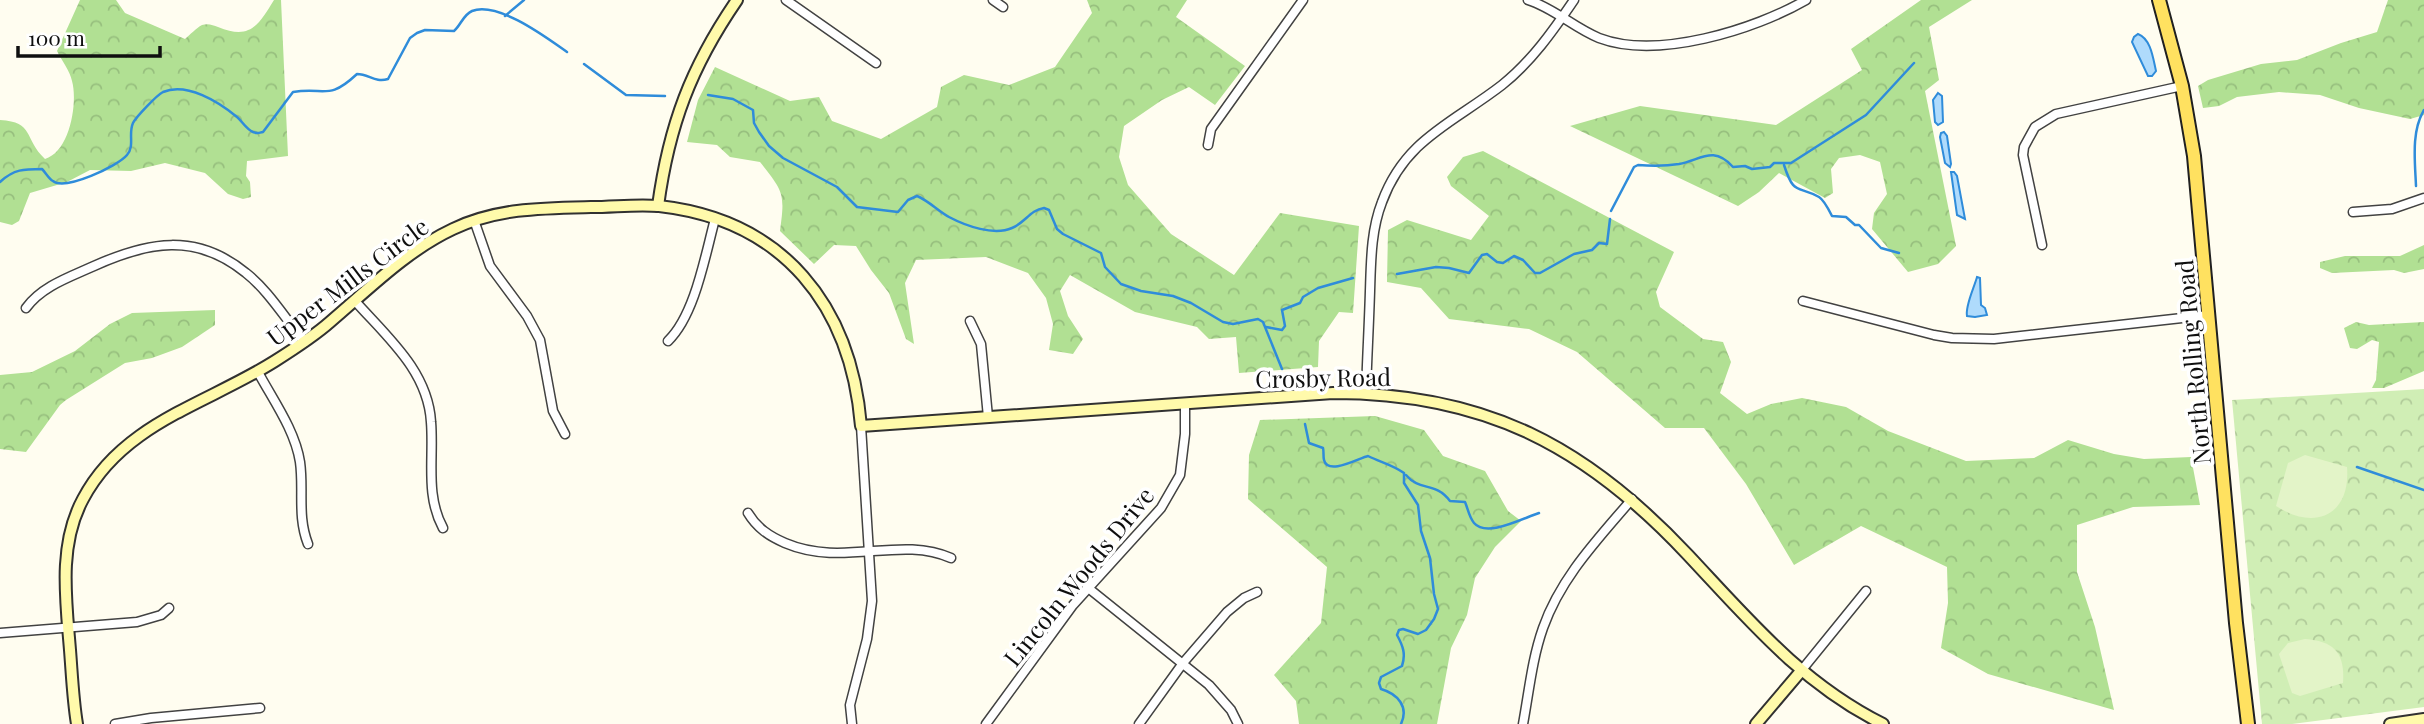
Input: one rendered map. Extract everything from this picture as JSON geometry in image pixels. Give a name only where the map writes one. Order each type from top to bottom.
[{"type":"main road","name":"North Rolling Road","points":[[2159,0],[2182,86],[2194,156],[2236,623],[2248,724]]},
{"type":"street","points":[[658,206],[669,146],[687,87],[714,34],[737,0]]},
{"type":"street","points":[[786,0],[876,64]]},
{"type":"street","points":[[993,0],[1003,7]]},
{"type":"street","points":[[1208,145],[1211,130],[1303,0]]},
{"type":"street","points":[[1528,0],[1584,32],[1628,45],[1668,44],[1743,28],[1765,21],[1806,0]]},
{"type":"street","points":[[1366,393],[1372,249],[1375,223],[1390,182],[1402,163],[1438,128],[1503,84],[1526,64],[1574,0]]},
{"type":"street","points":[[2042,245],[2023,155],[2024,147],[2035,127],[2056,114],[2182,86]]},
{"type":"street","points":[[2353,212],[2392,209],[2424,198]]},
{"type":"street","name":"Upper Mills Circle","points":[[77,724],[65,583],[69,537],[82,500],[97,476],[116,454],[162,420],[258,372],[305,342],[413,253],[432,240],[474,220],[514,210],[658,206],[715,219],[757,238],[778,253],[819,296],[831,314],[849,355],[861,426],[872,601],[870,622],[849,705],[852,724]]},
{"type":"street","points":[[668,341],[688,315],[715,219]]},
{"type":"street","points":[[474,220],[490,266],[527,316],[540,340],[553,411],[565,434]]},
{"type":"street","points":[[26,308],[32,299],[53,285],[123,253],[141,248],[177,245],[216,255],[247,273],[305,342]]},
{"type":"street","points":[[355,301],[402,354],[422,384],[431,421],[432,501],[443,528]]},
{"type":"street","points":[[1804,301],[1934,335],[1994,340],[2209,315]]},
{"type":"street","points":[[970,321],[981,344],[988,417]]},
{"type":"street","points":[[258,372],[296,445],[301,475],[301,519],[308,544]]},
{"type":"street","name":"Crosby Road","points":[[861,426],[1366,393],[1454,405],[1510,424],[1573,456],[1632,499],[1769,642],[1801,671],[1851,707],[1883,724]]},
{"type":"street","name":"Lincoln Woods Drive","points":[[986,724],[1087,587],[1150,521],[1175,484],[1183,457],[1185,403]]},
{"type":"street","points":[[1523,724],[1536,652],[1552,608],[1572,572],[1632,499]]},
{"type":"street","points":[[748,513],[762,531],[805,550],[823,554],[924,550],[951,558]]},
{"type":"street","points":[[1087,587],[1184,663],[1222,698],[1238,724]]},
{"type":"street","points":[[1756,724],[1866,591]]},
{"type":"street","points":[[1139,724],[1184,663],[1235,603],[1257,592]]},
{"type":"street","points":[[0,633],[151,620],[169,608]]},
{"type":"street","points":[[115,724],[260,708]]},
{"type":"street","points":[[2390,724],[2424,719]]},
{"type":"green space","points":[[80,0],[116,0],[125,13],[185,39],[204,24],[229,31],[246,31],[258,23],[274,0],[281,0],[288,156],[247,161],[246,176],[250,182],[251,197],[243,199],[228,194],[205,173],[165,163],[131,171],[90,170],[67,182],[30,193],[19,221],[12,225],[0,222],[0,120],[11,121],[24,128],[45,159],[61,147],[73,113],[74,90],[70,74],[57,51]]},
{"type":"green space","points":[[1087,0],[1187,0],[1176,17],[1245,66],[1215,105],[1189,87],[1162,100],[1124,126],[1119,157],[1128,185],[1171,234],[1234,275],[1280,213],[1359,226],[1353,313],[1339,312],[1319,341],[1318,367],[1239,373],[1236,337],[1209,339],[1197,327],[1135,312],[1070,275],[1060,291],[1068,316],[1083,339],[1073,354],[1049,350],[1053,324],[1046,298],[1028,273],[986,257],[916,260],[905,283],[914,344],[906,339],[889,293],[856,246],[834,245],[814,264],[780,231],[781,194],[760,162],[730,157],[717,145],[687,142],[698,100],[715,67],[790,101],[819,97],[832,121],[881,139],[937,107],[941,87],[964,75],[1009,85],[1055,67],[1092,13]]},
{"type":"green space","points":[[1921,0],[1972,0],[1929,27],[1939,80],[1925,91],[1956,246],[1938,264],[1908,272],[1872,229],[1874,213],[1887,194],[1880,162],[1860,155],[1839,158],[1831,169],[1833,193],[1825,198],[1779,173],[1759,192],[1738,206],[1570,126],[1640,106],[1776,125],[1862,70],[1851,49]]},
{"type":"green space","points":[[2388,0],[2424,0],[2424,115],[2410,119],[2359,108],[2320,95],[2279,92],[2237,97],[2219,106],[2203,108],[2198,86],[2208,80],[2261,64],[2297,60],[2377,32]]},
{"type":"green space","points":[[1483,151],[1674,252],[1656,292],[1660,307],[1703,339],[1723,342],[1731,362],[1720,393],[1747,414],[1771,404],[1802,398],[1846,407],[1888,431],[1966,461],[2034,458],[2068,440],[2114,454],[2144,459],[2191,457],[2200,505],[2133,507],[2077,525],[2077,572],[2095,627],[2114,710],[1988,674],[1941,648],[1948,603],[1947,567],[1861,526],[1794,565],[1746,484],[1704,428],[1665,428],[1577,352],[1529,329],[1449,319],[1421,288],[1387,282],[1388,230],[1407,220],[1471,240],[1489,216],[1451,186],[1447,177],[1463,157]]},
{"type":"green space","points":[[2424,245],[2424,269],[2404,273],[2394,270],[2332,273],[2320,268],[2320,262],[2345,256],[2400,256]]},
{"type":"green space","points":[[215,310],[215,325],[182,347],[152,358],[125,363],[66,400],[26,452],[0,449],[0,375],[32,372],[75,351],[110,324],[132,313]]},
{"type":"green space","points":[[2356,322],[2369,325],[2424,322],[2424,371],[2384,388],[2372,388],[2376,380],[2379,342],[2372,340],[2357,349],[2350,348],[2344,328]]},
{"type":"green space","points":[[2424,389],[2424,707],[2292,724],[2262,724],[2232,400]]},
{"type":"green space","points":[[1375,416],[1424,430],[1443,456],[1485,471],[1508,511],[1521,521],[1495,547],[1475,578],[1467,615],[1451,648],[1437,724],[1299,724],[1296,701],[1274,675],[1321,623],[1327,567],[1248,499],[1249,455],[1260,420]]},
{"type":"green space","points":[[2305,455],[2347,467],[2347,484],[2343,497],[2327,514],[2316,518],[2290,514],[2276,506],[2288,463]]},
{"type":"green space","points":[[2305,639],[2324,643],[2336,651],[2342,664],[2343,683],[2300,696],[2292,693],[2279,654],[2288,643]]},
{"type":"water","points":[[2138,34],[2146,40],[2151,50],[2156,71],[2152,76],[2148,76],[2132,42]]},
{"type":"water","points":[[1938,93],[1942,96],[1943,122],[1938,125],[1935,122],[1933,100]]},
{"type":"water","points":[[1944,132],[1947,136],[1950,167],[1945,163],[1940,137]]},
{"type":"water","points":[[1951,172],[1957,176],[1965,219],[1957,215]]},
{"type":"water","points":[[1977,277],[1980,278],[1981,305],[1987,315],[1967,316],[1968,302]]},
{"type":"waterway","points":[[505,16],[524,0]]},
{"type":"waterway","points":[[0,182],[10,174],[42,169],[53,181],[68,183],[113,165],[122,160],[129,151],[135,120],[160,94],[172,90],[202,95],[230,111],[251,131],[263,132],[293,92],[333,90],[357,74],[379,80],[388,79],[410,38],[425,30],[454,31],[472,11],[495,11],[522,22],[567,52]]},
{"type":"waterway","points":[[1611,211],[1634,167],[1638,165],[1674,165],[1713,155],[1726,160],[1733,167],[1745,166],[1752,169],[1770,167],[1774,163],[1791,163],[1866,115],[1914,63]]},
{"type":"waterway","points":[[584,64],[626,95],[665,96]]},
{"type":"waterway","points":[[708,95],[733,99],[753,110],[754,123],[769,146],[783,158],[837,187],[857,207],[898,212],[908,200],[917,196],[956,220],[972,227],[997,231],[1017,226],[1039,209],[1049,210],[1057,229],[1101,253],[1105,267],[1121,284],[1141,291],[1173,296],[1223,322],[1233,324],[1258,319],[1263,322],[1282,369]]},
{"type":"waterway","points":[[2416,186],[2415,137],[2424,110]]},
{"type":"waterway","points":[[1784,165],[1794,186],[1821,198],[1832,216],[1846,217],[1859,225],[1881,248],[1899,253]]},
{"type":"waterway","points":[[1397,274],[1436,267],[1469,273],[1482,255],[1487,254],[1503,263],[1514,256],[1523,260],[1535,273],[1540,273],[1574,254],[1592,250],[1599,243],[1607,244],[1610,219]]},
{"type":"waterway","points":[[1266,327],[1282,330],[1285,326],[1282,310],[1300,303],[1303,297],[1318,288],[1353,278]]},
{"type":"waterway","points":[[1305,424],[1309,443],[1323,448],[1327,465],[1344,465],[1368,456],[1391,466],[1404,473],[1404,483],[1418,505],[1438,609],[1426,630],[1418,634],[1399,630],[1397,635],[1404,654],[1402,666],[1381,677],[1379,683],[1381,689],[1397,698],[1403,707],[1401,724]]},
{"type":"waterway","points":[[2357,467],[2424,490]]},
{"type":"waterway","points":[[1406,475],[1417,483],[1439,491],[1450,501],[1465,502],[1472,521],[1480,527],[1496,528],[1539,513]]}]
